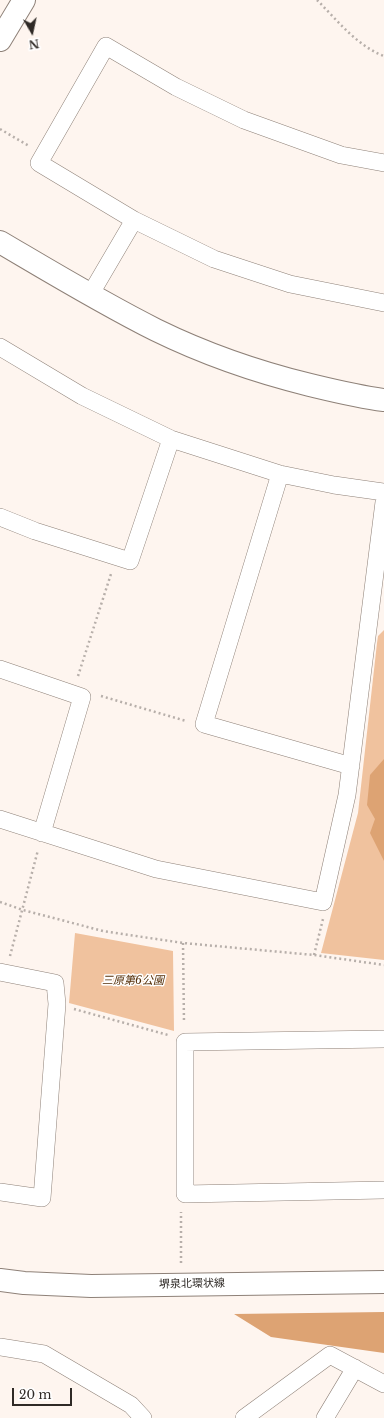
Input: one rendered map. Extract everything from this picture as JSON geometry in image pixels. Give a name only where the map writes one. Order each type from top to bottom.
[{"type":"street","points":[[0,40],[24,0]]},
{"type":"street","points":[[384,163],[341,155],[244,120],[176,87],[106,46],[39,163],[134,220],[214,259],[290,284],[384,303]]},
{"type":"street","points":[[90,295],[134,220]]},
{"type":"street","points":[[0,242],[90,295],[157,330],[222,358],[285,379],[357,396],[384,400]]},
{"type":"street","points":[[0,346],[82,396],[171,439],[280,474],[334,485],[384,492]]},
{"type":"street","points":[[0,517],[35,531],[130,561],[171,439]]},
{"type":"street","points":[[280,474],[204,724],[351,766]]},
{"type":"street","points":[[0,819],[156,869],[323,902],[347,795],[377,615],[384,502]]},
{"type":"street","points":[[0,669],[77,695],[42,833]]},
{"type":"street","points":[[0,1192],[42,1198],[57,1004],[55,984],[2,973]]},
{"type":"street","points":[[384,1039],[185,1042],[185,1194],[384,1190]]},
{"type":"street","name":"堺泉北環状線","points":[[0,1280],[24,1283],[91,1286],[384,1282]]},
{"type":"street","points":[[0,1347],[44,1354],[131,1405],[143,1418]]},
{"type":"street","points":[[244,1418],[330,1355],[384,1384]]},
{"type":"street","points":[[325,1418],[355,1368]]},
{"type":"path","points":[[317,0],[358,41],[378,54],[384,56]]},
{"type":"path","points":[[0,129],[44,155]]},
{"type":"path","points":[[116,556],[77,695],[97,695],[194,723],[204,724]]},
{"type":"path","points":[[2,973],[23,910],[42,833]]},
{"type":"path","points":[[0,902],[23,910],[103,931],[183,943],[314,956],[384,965]]},
{"type":"path","points":[[314,956],[323,917],[323,902]]},
{"type":"path","points":[[57,1004],[185,1042],[183,943]]},
{"type":"path","points":[[181,1263],[181,1204],[185,1194]]},
{"type":"green space","points":[[384,630],[384,960],[321,953],[358,813],[377,643],[378,636]]},
{"type":"green space","name":"三原第6公園","points":[[75,933],[173,951],[174,1031],[69,1003]]},
{"type":"shaded area","points":[[384,759],[384,861],[370,833],[375,819],[367,805],[370,775]]},
{"type":"shaded area","points":[[384,1312],[384,1353],[271,1337],[234,1314]]}]
